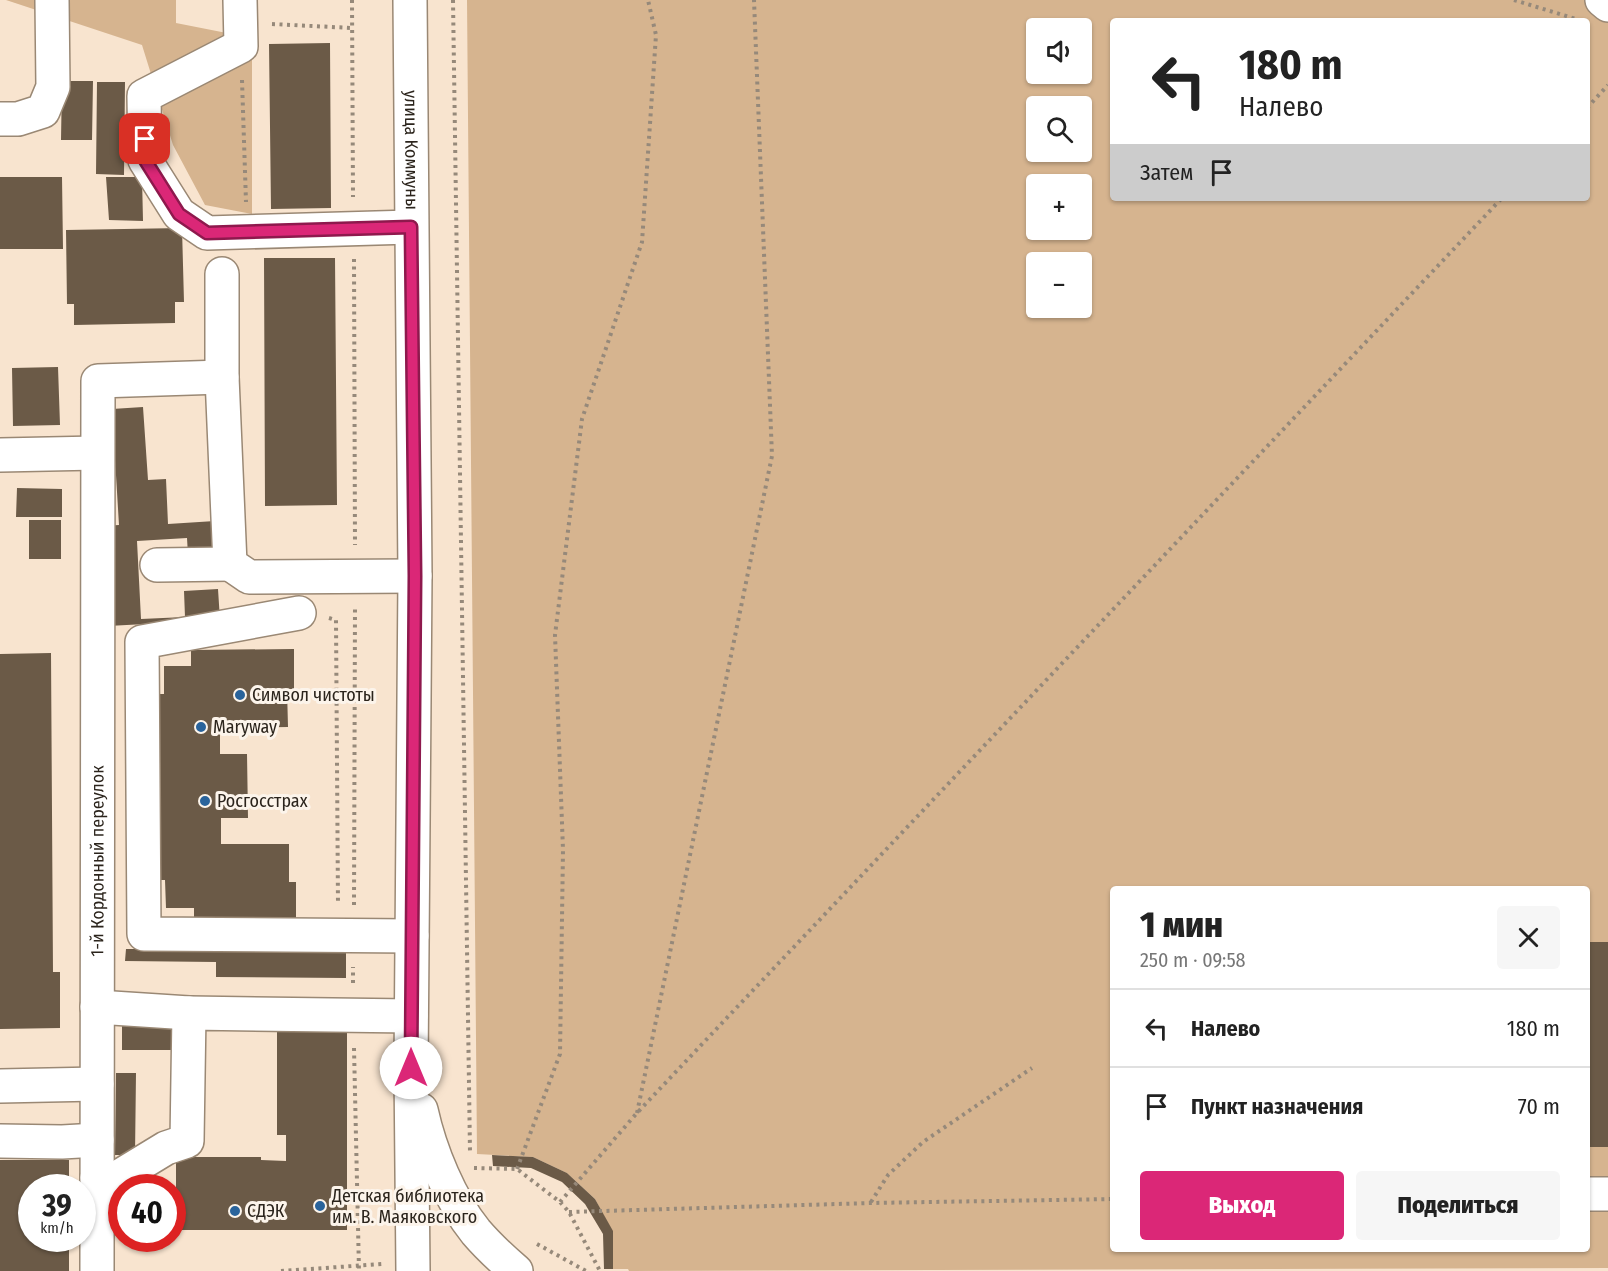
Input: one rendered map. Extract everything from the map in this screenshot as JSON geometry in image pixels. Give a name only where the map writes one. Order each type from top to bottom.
[{"type":"street","points":[[0,119],[18,119],[43,111],[53,87],[52,0]]},
{"type":"street","name":"улица Коммуны","points":[[410,0],[415,576],[411,1016],[412,1266]]},
{"type":"street","points":[[1602,0],[1608,5]]},
{"type":"street","points":[[241,23],[144,96],[145,160],[179,214],[207,233],[411,227]]},
{"type":"street","points":[[222,274],[222,377],[230,564]]},
{"type":"street","name":"1-й Кордонный переулок","points":[[97,1271],[98,381],[222,377]]},
{"type":"street","points":[[0,455],[97,453]]},
{"type":"street","points":[[157,565],[230,564],[249,576],[415,576]]},
{"type":"street","points":[[298,613],[142,642],[144,934],[412,936]]},
{"type":"street","points":[[97,1007],[189,1012],[411,1016]]},
{"type":"street","points":[[97,1178],[115,1179],[166,1148],[187,1141],[189,1012]]},
{"type":"street","points":[[411,1068],[426,1133],[456,1204],[475,1231],[516,1271]]},
{"type":"street","points":[[0,1086],[97,1084]]},
{"type":"street","points":[[0,1142],[97,1140]]},
{"type":"street","points":[[1590,1194],[1608,1194]]},
{"type":"path","points":[[346,936],[356,576],[352,0]]},
{"type":"path","points":[[453,0],[470,1155]]},
{"type":"path","points":[[517,1169],[560,1054],[563,850],[555,635],[582,419],[642,242],[656,35],[648,0]]},
{"type":"path","points":[[636,1114],[772,456],[754,0]]},
{"type":"path","points":[[1514,0],[1572,18]]},
{"type":"path","points":[[247,231],[241,23],[352,28]]},
{"type":"path","points":[[1590,105],[1608,85]]},
{"type":"path","points":[[560,1202],[636,1114],[1499,201]]},
{"type":"path","points":[[298,613],[336,620],[346,936],[353,1015],[360,1268]]},
{"type":"path","points":[[871,1203],[888,1175],[923,1142],[1032,1068]]},
{"type":"path","points":[[476,1177],[470,1167],[517,1169],[560,1202],[569,1212],[600,1271]]},
{"type":"path","points":[[569,1212],[1110,1199]]},
{"type":"path","points":[[536,1243],[586,1271]]},
{"type":"path","points":[[281,1271],[412,1266]]},
{"type":"shaded area","points":[[6,0],[176,0],[176,23],[252,38],[252,214],[205,205],[173,145],[142,45]]},
{"type":"shaded area","points":[[467,0],[1608,0],[1608,1268],[629,1271],[628,1269],[613,1269],[612,1231],[595,1199],[567,1173],[533,1157],[477,1154]]},
{"type":"building","points":[[330,43],[331,208],[271,209],[269,44]]},
{"type":"building","points":[[62,81],[93,81],[92,140],[61,140]]},
{"type":"building","points":[[97,82],[125,82],[124,175],[96,174]]},
{"type":"building","points":[[0,177],[62,177],[63,249],[0,249]]},
{"type":"building","points":[[106,177],[142,177],[143,221],[109,220]]},
{"type":"building","points":[[182,228],[184,302],[175,302],[175,323],[74,325],[74,304],[67,304],[66,230]]},
{"type":"building","points":[[264,258],[335,258],[337,505],[265,506]]},
{"type":"building","points":[[58,367],[60,425],[13,426],[12,368]]},
{"type":"building","points":[[143,407],[148,480],[166,479],[168,524],[215,521],[217,553],[188,555],[187,538],[137,541],[141,619],[185,617],[184,591],[218,589],[220,620],[108,626],[102,526],[119,525],[112,409]]},
{"type":"building","points":[[17,488],[62,489],[62,517],[16,517]]},
{"type":"building","points":[[29,520],[61,520],[61,559],[29,559]]},
{"type":"building","points":[[294,649],[294,689],[287,689],[288,727],[220,728],[220,754],[247,754],[248,818],[221,818],[221,844],[289,844],[289,882],[296,882],[296,922],[194,924],[194,908],[166,908],[165,880],[152,880],[150,694],[164,694],[164,666],[191,666],[191,650]]},
{"type":"building","points":[[51,653],[53,972],[60,972],[60,1028],[0,1029],[0,654]]},
{"type":"building","points":[[1590,942],[1608,942],[1608,1147],[1590,1147]]},
{"type":"building","points":[[126,949],[346,950],[346,978],[216,977],[216,962],[125,961]]},
{"type":"building","points":[[171,1018],[171,1050],[122,1050],[122,1019]]},
{"type":"building","points":[[277,1030],[347,1030],[347,1230],[186,1230],[186,1174],[176,1174],[176,1157],[261,1157],[261,1160],[286,1161],[286,1135],[277,1135]]},
{"type":"building","points":[[116,1073],[136,1073],[135,1155],[115,1155]]},
{"type":"building","points":[[492,1155],[533,1157],[567,1173],[595,1199],[613,1231],[613,1269],[604,1269],[603,1234],[585,1204],[562,1182],[531,1168],[493,1166]]},
{"type":"building","points":[[0,1160],[69,1160],[69,1174],[18,1174],[18,1252],[69,1252],[69,1271],[0,1271]]},
{"type":"place","name":"Символ чистоты","points":[[240,695]]},
{"type":"place","name":"Maryway","points":[[201,727]]},
{"type":"place","name":"Росгосстрах","points":[[205,801]]},
{"type":"place","name":"Детская библиотека им. В. Маяковского","points":[[320,1206]]},
{"type":"place","name":"СДЭК","points":[[235,1211]]},
{"type":"route","points":[[145,139],[145,160],[179,214],[207,233],[411,227],[415,576],[411,1068]]}]
